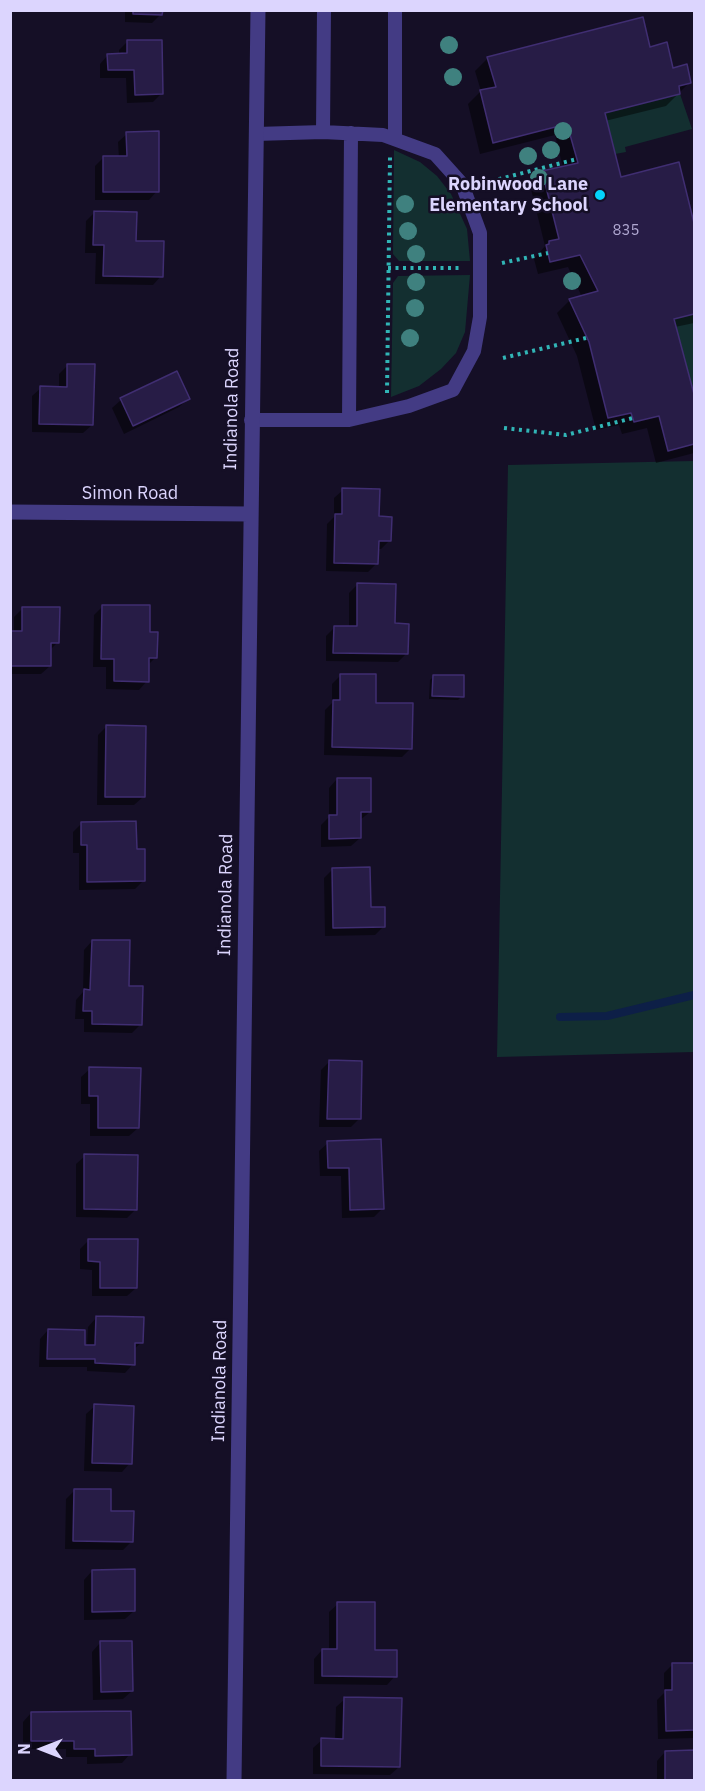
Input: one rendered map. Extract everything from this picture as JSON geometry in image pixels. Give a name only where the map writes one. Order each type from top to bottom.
[{"type":"street","name":"Indianola Road","points":[[234,1780],[258,10]]},
{"type":"street","name":"Simon Road","points":[[10,512],[250,514]]},
{"type":"lane","points":[[323,132],[324,10]]},
{"type":"lane","points":[[393,138],[395,10]]},
{"type":"lane","points":[[251,420],[349,420],[409,406],[453,390],[474,351],[480,317],[480,232],[462,184],[435,154],[383,135],[323,132],[256,134]]},
{"type":"lane","points":[[349,420],[351,133]]},
{"type":"path","points":[[387,411],[388,268],[393,138]]},
{"type":"path","points":[[484,183],[577,159]]},
{"type":"path","points":[[502,263],[548,253]]},
{"type":"path","points":[[388,268],[469,267]]},
{"type":"path","points":[[503,358],[586,338]]},
{"type":"path","points":[[504,428],[566,435],[633,418]]},
{"type":"green space","points":[[680,94],[692,129],[625,147],[626,152],[615,154],[605,113]]},
{"type":"green space","points":[[394,150],[420,162],[437,176],[451,194],[467,229],[470,261],[399,261],[393,254]]},
{"type":"green space","points":[[470,275],[465,332],[456,353],[441,369],[419,386],[391,397],[393,283],[398,276]]},
{"type":"green space","points":[[694,314],[694,394],[674,319]]},
{"type":"green space","points":[[694,461],[694,1052],[497,1057],[508,465]]},
{"type":"building","points":[[133,10],[163,10],[162,15],[133,14]]},
{"type":"building","points":[[643,17],[650,47],[667,42],[673,68],[687,64],[691,83],[679,86],[680,94],[605,113],[621,177],[679,162],[694,223],[694,314],[674,319],[694,394],[694,444],[668,451],[659,416],[634,422],[631,413],[608,418],[589,342],[569,299],[598,291],[580,255],[550,262],[546,245],[549,241],[559,239],[542,171],[578,163],[567,124],[493,143],[480,90],[496,87],[487,57]]},
{"type":"building","points":[[127,40],[162,40],[163,94],[135,95],[134,70],[108,70],[107,54],[127,53]]},
{"type":"building","points":[[159,131],[159,192],[103,192],[103,156],[127,156],[126,132]]},
{"type":"building","points":[[94,211],[137,212],[136,241],[164,241],[163,277],[103,276],[104,245],[93,245]]},
{"type":"building","points":[[67,364],[95,364],[93,425],[39,424],[40,386],[67,387]]},
{"type":"building","points":[[177,371],[190,399],[133,426],[120,398]]},
{"type":"building","points":[[342,488],[380,489],[379,516],[392,517],[391,541],[379,541],[378,564],[334,563],[335,514],[342,514]]},
{"type":"building","points":[[357,583],[396,584],[395,623],[409,624],[408,654],[333,653],[334,626],[357,626]]},
{"type":"building","points":[[102,605],[150,605],[150,632],[158,632],[157,658],[149,658],[149,682],[114,681],[114,659],[101,659]]},
{"type":"building","points":[[22,607],[60,607],[59,643],[51,643],[51,666],[10,666],[10,631],[22,631]]},
{"type":"building","points":[[340,674],[376,674],[376,703],[413,703],[412,749],[332,747],[333,700],[340,700]]},
{"type":"building","points":[[433,675],[464,675],[464,697],[432,696]]},
{"type":"building","points":[[106,725],[146,726],[145,797],[105,797]]},
{"type":"building","points":[[337,778],[371,778],[371,812],[361,812],[361,838],[329,839],[329,815],[337,815]]},
{"type":"building","points":[[136,821],[137,849],[145,849],[145,881],[87,882],[87,845],[81,845],[81,822]]},
{"type":"building","points":[[370,867],[371,907],[385,907],[385,927],[333,928],[332,868]]},
{"type":"building","points":[[92,940],[130,940],[129,986],[143,986],[142,1025],[92,1024],[92,1011],[83,1011],[84,989],[90,990]]},
{"type":"building","points":[[329,1060],[362,1061],[361,1119],[327,1119]]},
{"type":"building","points":[[89,1067],[141,1068],[139,1128],[98,1128],[98,1096],[89,1096]]},
{"type":"building","points":[[381,1139],[384,1209],[350,1210],[349,1168],[328,1168],[327,1141]]},
{"type":"building","points":[[84,1154],[138,1155],[137,1210],[84,1209]]},
{"type":"building","points":[[88,1239],[138,1239],[137,1288],[100,1288],[100,1262],[88,1261]]},
{"type":"building","points":[[96,1316],[144,1317],[143,1343],[135,1343],[135,1365],[95,1363],[95,1359],[47,1359],[48,1329],[85,1330],[85,1345],[95,1345]]},
{"type":"building","points":[[94,1404],[134,1406],[132,1464],[92,1463]]},
{"type":"building","points":[[74,1489],[111,1489],[111,1511],[134,1511],[133,1542],[73,1541]]},
{"type":"building","points":[[135,1569],[135,1611],[92,1612],[92,1570]]},
{"type":"building","points":[[337,1602],[375,1602],[375,1650],[397,1650],[397,1677],[322,1676],[322,1649],[337,1649]]},
{"type":"building","points":[[100,1641],[132,1641],[133,1691],[101,1692]]},
{"type":"building","points":[[672,1663],[694,1663],[694,1730],[666,1731],[665,1690],[672,1690]]},
{"type":"building","points":[[344,1697],[402,1698],[400,1767],[321,1766],[321,1738],[343,1739]]},
{"type":"building","points":[[131,1711],[132,1755],[95,1756],[95,1749],[74,1749],[74,1741],[31,1741],[31,1712]]},
{"type":"building","points":[[694,1750],[694,1780],[665,1780],[665,1751]]},
{"type":"waterway","points":[[560,1017],[607,1016],[694,995]]},
{"type":"place","name":"Robinwood Lane Elementary School","points":[[600,195]]}]
